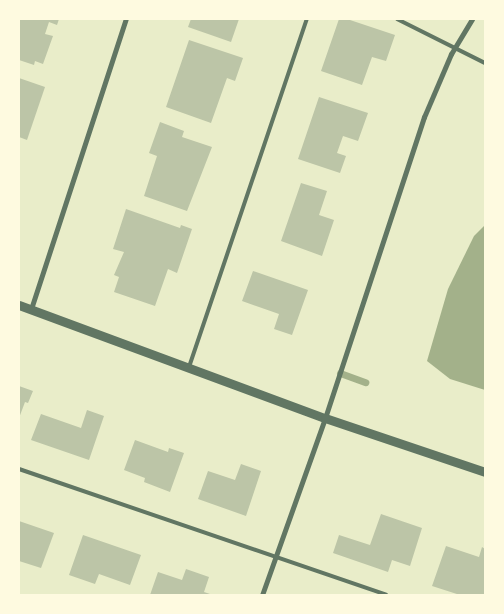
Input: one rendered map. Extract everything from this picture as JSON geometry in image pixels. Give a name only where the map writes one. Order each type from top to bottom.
[{"type":"street","points":[[30,310],[126,19]]},
{"type":"street","points":[[262,595],[325,418],[424,117],[454,48],[472,19]]},
{"type":"street","points":[[19,305],[325,418],[485,472]]},
{"type":"lane","points":[[189,368],[307,19]]},
{"type":"lane","points":[[397,19],[485,63]]},
{"type":"lane","points":[[19,469],[386,595]]},
{"type":"shaded area","points":[[485,225],[485,390],[450,379],[427,361],[448,289],[474,236]]},
{"type":"building","points":[[19,19],[59,19],[57,25],[49,22],[45,34],[53,36],[43,64],[35,61],[34,65],[19,60]]},
{"type":"building","points":[[191,19],[239,19],[231,42],[188,27]]},
{"type":"building","points":[[339,19],[347,19],[395,35],[386,61],[372,57],[362,85],[321,71]]},
{"type":"building","points":[[189,40],[243,58],[235,81],[227,78],[211,123],[166,107]]},
{"type":"building","points":[[19,78],[45,87],[27,140],[19,137]]},
{"type":"building","points":[[319,97],[368,113],[358,141],[343,136],[337,153],[346,156],[340,173],[298,159]]},
{"type":"building","points":[[160,122],[184,131],[182,137],[212,147],[187,211],[144,196],[157,156],[149,153]]},
{"type":"building","points":[[301,183],[327,191],[319,215],[334,220],[322,256],[281,241]]},
{"type":"building","points":[[126,209],[180,228],[181,225],[192,229],[177,273],[168,269],[155,306],[114,292],[119,277],[114,275],[124,252],[113,249]]},
{"type":"building","points":[[253,271],[308,290],[292,335],[274,329],[279,314],[242,301]]},
{"type":"building","points":[[19,386],[33,391],[28,403],[25,402],[19,418]]},
{"type":"building","points":[[87,410],[104,416],[89,460],[31,440],[41,414],[81,428]]},
{"type":"building","points":[[135,440],[168,452],[169,448],[184,453],[170,492],[144,482],[145,478],[124,470]]},
{"type":"building","points":[[241,464],[261,471],[246,516],[198,499],[208,471],[235,480]]},
{"type":"building","points":[[381,514],[422,528],[410,566],[392,560],[388,572],[333,553],[339,535],[370,545]]},
{"type":"building","points":[[19,521],[54,533],[41,568],[19,561]]},
{"type":"building","points":[[83,535],[141,555],[130,585],[99,574],[95,584],[69,575]]},
{"type":"building","points":[[446,546],[479,557],[482,547],[485,549],[485,595],[460,595],[432,586]]},
{"type":"building","points":[[186,569],[209,577],[204,592],[213,595],[150,595],[158,572],[182,580]]},
{"type":"waterway","points":[[340,373],[365,382]]}]
